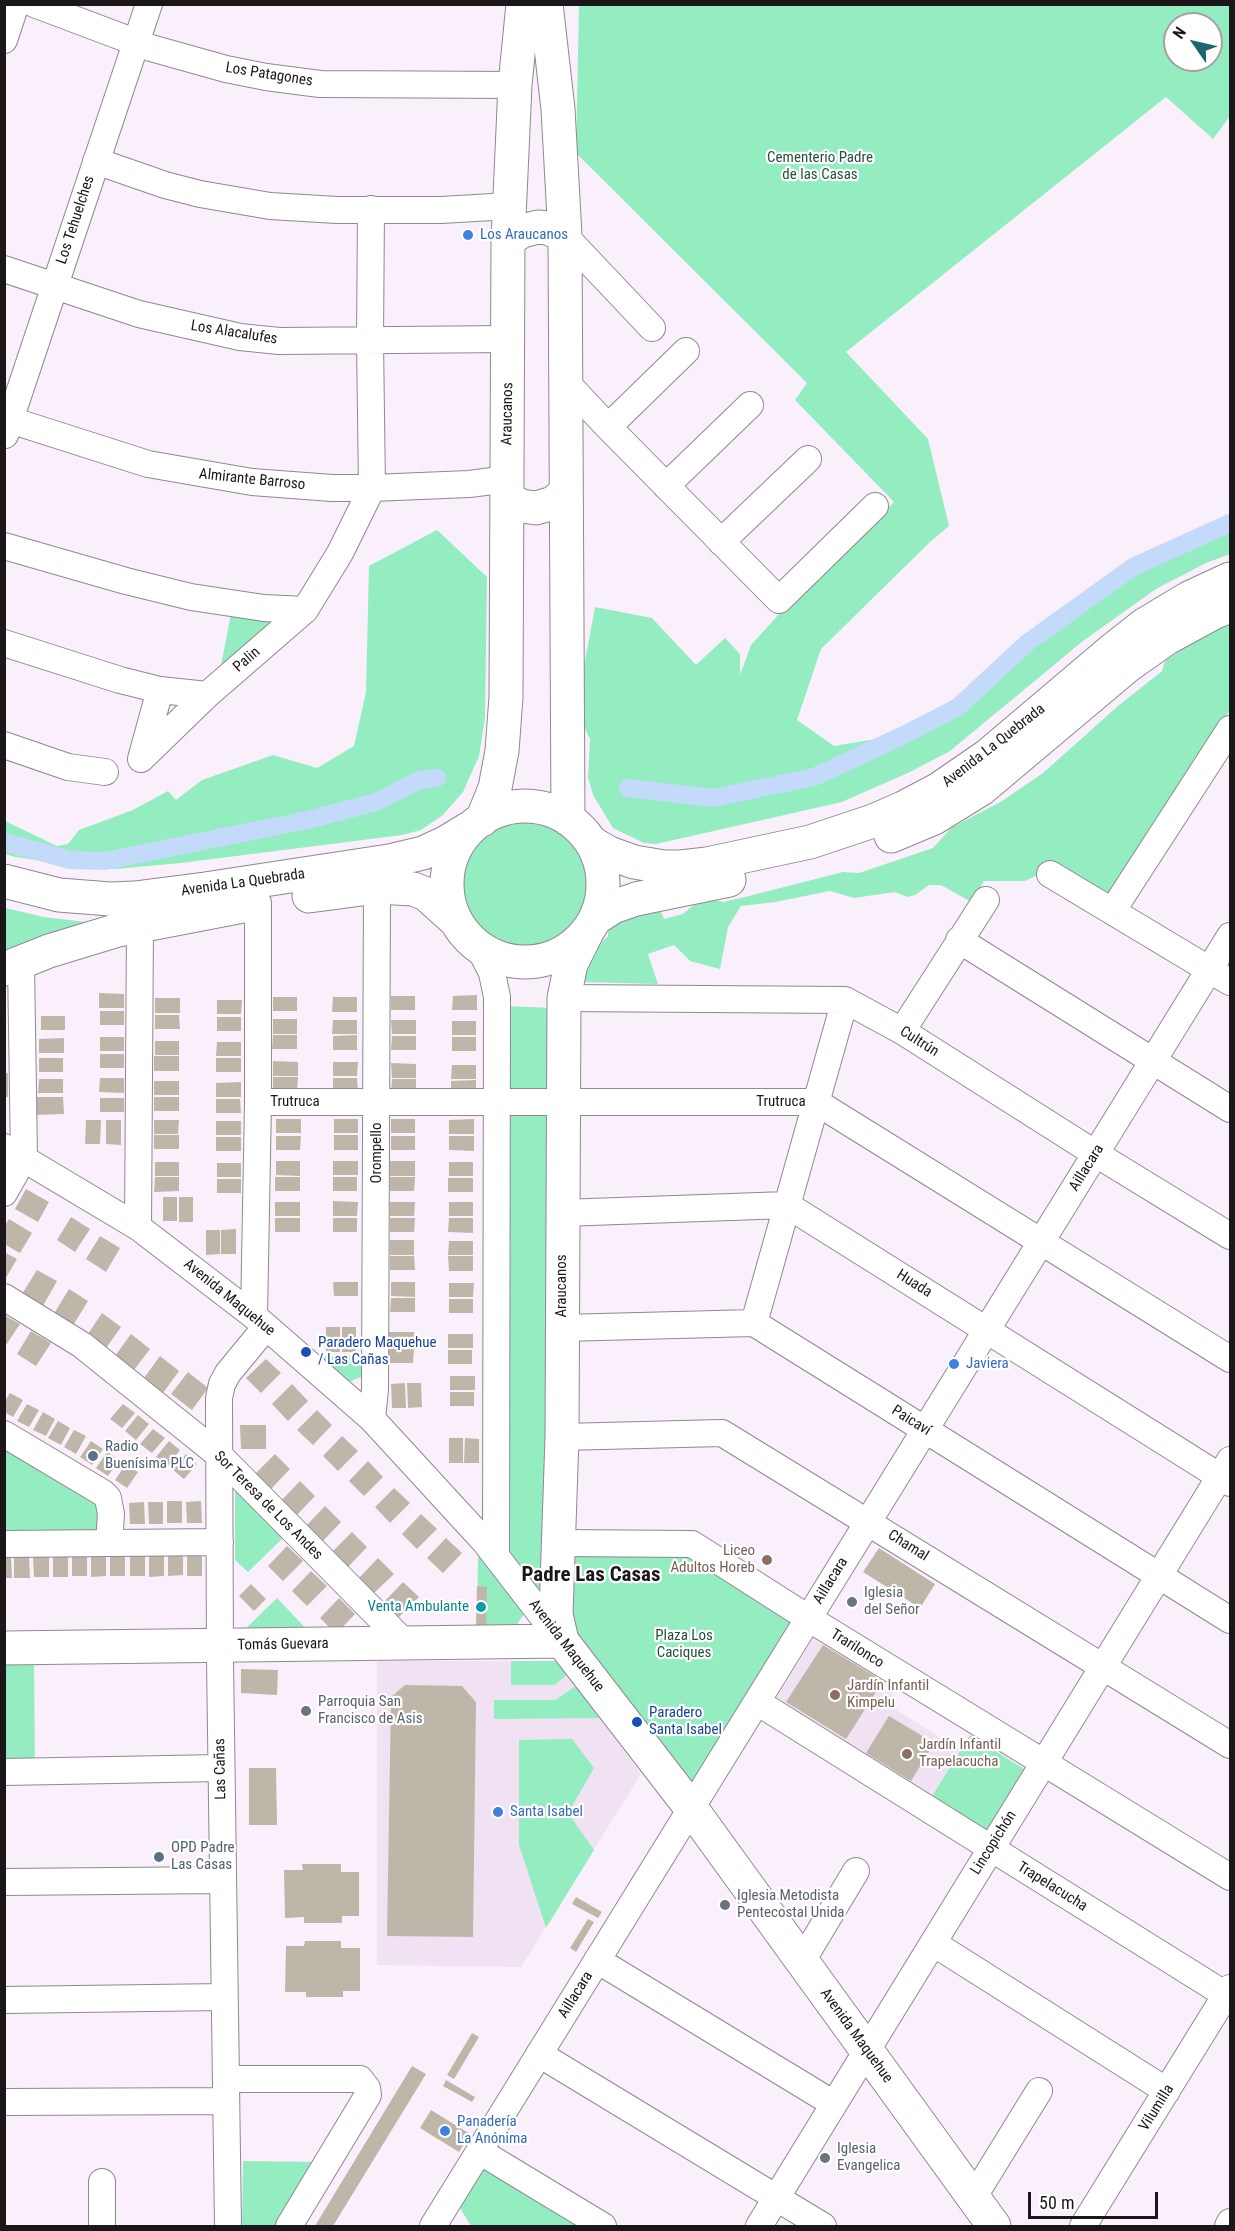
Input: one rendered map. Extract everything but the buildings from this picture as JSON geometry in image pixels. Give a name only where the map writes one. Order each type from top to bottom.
[{"type":"main road","name":"Araucanos","points":[[478,822],[495,788],[502,752],[506,697],[508,240],[515,85],[523,4]]},
{"type":"main road","points":[[546,4],[558,110],[565,236],[568,819]]},
{"type":"main road","points":[[508,240],[522,231],[538,227],[548,228],[565,236]]},
{"type":"main road","points":[[508,489],[521,506],[536,508],[553,503],[566,492]]},
{"type":"main road","name":"Avenida La Quebrada","points":[[592,843],[609,853],[634,862],[681,867],[707,864],[810,842],[873,821],[939,789],[987,756],[1144,625],[1189,598],[1230,579]]},
{"type":"main road","name":"Avenida La Quebrada","points":[[591,926],[613,907],[636,899],[813,863],[871,845],[934,818],[1003,772],[1134,662],[1167,638],[1230,606]]},
{"type":"main road","points":[[522,806],[548,809],[568,819],[580,828],[592,843],[603,873],[601,904],[591,926],[563,953],[539,962],[514,962],[495,957],[480,949],[469,939],[456,921],[447,893],[448,869],[458,844],[478,822],[497,811],[522,806]]},
{"type":"main road","name":"Avenida La Quebrada","points":[[4,881],[59,895],[101,899],[135,898],[205,890],[389,861],[423,853],[478,822]]},
{"type":"main road","name":"Avenida La Quebrada","points":[[13,966],[49,951],[140,925],[258,903],[377,887],[413,889],[426,894],[456,921]]},
{"type":"main road","name":"Araucanos","points":[[562,1641],[556,1614],[562,1437],[564,998],[571,964],[591,926]]},
{"type":"main road","name":"Tomás Guevara","points":[[4,1648],[562,1641]]},
{"type":"main road","name":"Avenida Maquehue","points":[[562,1641],[692,1808],[994,2226]]},
{"type":"street","points":[[4,40],[16,4]]},
{"type":"street","name":"Los Patagones","points":[[34,4],[136,43],[226,69],[266,77],[320,84],[515,85]]},
{"type":"street","name":"Los Tehuelches","points":[[6,424],[149,4]]},
{"type":"street","points":[[96,161],[165,185],[236,201],[303,208],[441,210],[510,206]]},
{"type":"street","points":[[371,209],[372,488]]},
{"type":"street","points":[[565,236],[652,328]]},
{"type":"street","name":"Los Alacalufes","points":[[4,269],[149,316],[240,337],[279,341],[509,339]]},
{"type":"street","points":[[608,428],[686,351]]},
{"type":"street","points":[[565,381],[608,428],[779,600],[874,506]]},
{"type":"street","points":[[666,486],[750,405]]},
{"type":"street","name":"Almirante Barroso","points":[[6,424],[148,464],[217,478],[292,486],[372,488],[469,484],[508,489]]},
{"type":"street","points":[[721,542],[808,459]]},
{"type":"street","name":"Palin","points":[[160,690],[141,759],[207,695],[305,610],[340,553],[372,488]]},
{"type":"street","points":[[4,546],[191,597],[264,608],[305,610]]},
{"type":"street","points":[[4,644],[120,680],[160,690],[207,695]]},
{"type":"street","points":[[1113,910],[1230,729]]},
{"type":"street","points":[[4,745],[68,767],[105,772]]},
{"type":"street","points":[[1050,874],[1220,976]]},
{"type":"street","name":"Orompello","points":[[372,1419],[375,1389],[377,887]]},
{"type":"street","points":[[902,1031],[986,900]]},
{"type":"street","points":[[258,903],[260,1321]]},
{"type":"street","points":[[138,1227],[140,925]]},
{"type":"street","name":"Aillacara","points":[[433,2226],[1154,1061],[1220,976],[1230,936]]},
{"type":"street","points":[[959,940],[1230,1109]]},
{"type":"street","points":[[480,949],[492,973],[497,997],[496,1554]]},
{"type":"street","points":[[4,1193],[14,1152],[13,966]]},
{"type":"street","name":"Cultrún","points":[[564,998],[845,1000],[902,1031],[1230,1236]]},
{"type":"street","points":[[562,1328],[754,1323],[845,1000]]},
{"type":"street","name":"Trutruca","points":[[258,1102],[816,1102],[1230,1359]]},
{"type":"street","name":"Avenida Maquehue","points":[[14,1152],[138,1227],[260,1321],[372,1419],[496,1554],[562,1641]]},
{"type":"street","points":[[562,1213],[787,1205]]},
{"type":"street","name":"Huada","points":[[787,1205],[987,1330],[1227,1473]]},
{"type":"street","name":"Sor Teresa de Los Andes","points":[[4,1297],[82,1345],[219,1455],[405,1643]]},
{"type":"street","name":"Las Cañas","points":[[228,2226],[219,1646],[219,1398],[222,1384],[260,1321]]},
{"type":"street","name":"Paicaví","points":[[754,1323],[1230,1620]]},
{"type":"street","name":"Chamal","points":[[562,1437],[723,1433],[1230,1745]]},
{"type":"street","points":[[4,1434],[108,1498],[111,1514],[109,1543]]},
{"type":"street","name":"Lincopichón","points":[[759,2226],[1103,1666],[1227,1473]]},
{"type":"street","points":[[4,1544],[220,1542]]},
{"type":"street","name":"Trarilonco","points":[[558,1543],[693,1544],[808,1618],[1230,1877]]},
{"type":"street","name":"Trapelacucha","points":[[757,1702],[991,1849],[1228,1992]]},
{"type":"street","points":[[4,1772],[221,1767]]},
{"type":"street","points":[[802,1961],[856,1871]]},
{"type":"street","points":[[4,1882],[223,1880]]},
{"type":"street","points":[[933,1943],[1167,2091]]},
{"type":"street","points":[[597,1960],[834,2104]]},
{"type":"street","name":"Vilumilla","points":[[1083,2226],[1228,1992]]},
{"type":"street","points":[[4,2000],[224,1997]]},
{"type":"street","points":[[539,2054],[823,2226]]},
{"type":"street","points":[[4,2102],[226,2090],[360,2079],[367,2088],[368,2095],[289,2226]]},
{"type":"street","points":[[973,2198],[1039,2091]]},
{"type":"street","points":[[479,2151],[603,2226]]},
{"type":"street","points":[[102,2181],[102,2226]]},
{"type":"street","points":[[1228,2226],[1230,2222]]},
{"type":"shaded area","points":[[815,1636],[897,1686],[887,1704],[960,1750],[927,1804],[772,1706]]},
{"type":"shaded area","name":"Santa Isabel","points":[[377,1661],[557,1661],[641,1774],[521,1967],[377,1965]]},
{"type":"green space","name":"Cementerio Padre de las Casas","points":[[579,5],[1230,5],[1230,116],[1213,139],[1166,97],[846,352],[928,439],[949,526],[821,649],[797,720],[834,746],[906,734],[958,707],[1027,643],[1133,567],[1230,523],[1230,554],[1206,563],[1156,589],[1083,641],[950,751],[910,772],[842,802],[656,844],[644,843],[613,828],[593,795],[588,777],[590,739],[581,721],[577,704],[595,607],[652,618],[696,665],[725,638],[740,654],[740,675],[751,645],[781,612],[894,502],[795,400],[807,383],[576,153]]},
{"type":"green space","points":[[437,530],[487,577],[485,718],[479,756],[463,792],[443,815],[421,830],[402,835],[116,869],[58,863],[5,854],[5,821],[57,846],[68,844],[79,830],[133,810],[168,791],[176,800],[202,780],[273,755],[317,768],[354,746],[366,692],[369,566]]},
{"type":"green space","points":[[231,614],[285,619],[219,676]]},
{"type":"green space","points":[[1230,616],[1230,710],[1110,897],[1057,866],[1025,881],[984,881],[971,902],[941,885],[929,885],[908,897],[895,892],[854,898],[830,891],[741,906],[728,927],[720,969],[690,961],[674,945],[648,954],[658,984],[581,982],[596,947],[608,936],[608,922],[656,901],[664,919],[683,914],[703,897],[723,902],[843,872],[859,873],[933,848],[951,828],[1002,801],[1043,773],[1118,706],[1162,671],[1165,661]]},
{"type":"green space","points":[[525,815],[552,820],[575,835],[590,858],[595,885],[590,912],[575,935],[552,950],[525,955],[498,950],[475,935],[460,912],[455,885],[460,858],[475,835],[498,820]]},
{"type":"green space","points":[[5,908],[44,917],[111,925],[5,958]]},
{"type":"green space","points":[[507,1006],[551,1008],[549,1585],[529,1592],[502,1550]]},
{"type":"green space","points":[[361,1355],[363,1376],[349,1382],[321,1357]]},
{"type":"green space","points":[[4,1443],[103,1501],[104,1537],[5,1537]]},
{"type":"green space","points":[[235,1489],[283,1538],[248,1572],[235,1560]]},
{"type":"green space","name":"Plaza Los Caciques","points":[[567,1552],[689,1552],[796,1620],[691,1789],[569,1633]]},
{"type":"green space","points":[[478,1554],[524,1605],[526,1612],[515,1627],[477,1628]]},
{"type":"green space","points":[[277,1598],[312,1635],[239,1635]]},
{"type":"green space","points":[[4,1658],[34,1658],[35,1767],[5,1767]]},
{"type":"green space","points":[[511,1661],[557,1661],[567,1675],[554,1685],[511,1685]]},
{"type":"green space","points":[[576,1686],[599,1718],[494,1719],[494,1700],[555,1700]]},
{"type":"green space","points":[[970,1735],[1032,1774],[990,1843],[927,1804]]},
{"type":"green space","points":[[572,1739],[594,1768],[568,1813],[594,1850],[546,1928],[519,1845],[519,1740]]},
{"type":"green space","points":[[243,2161],[317,2162],[276,2226],[242,2226]]},
{"type":"green space","points":[[487,2161],[594,2226],[471,2226],[460,2208]]},
{"type":"waterway","points":[[628,788],[713,798],[814,777],[958,707],[1027,643],[1133,567],[1230,523]]},
{"type":"waterway","points":[[4,842],[70,860],[105,861],[312,819],[376,802],[419,780],[437,778]]},
{"type":"place","name":"Los Araucanos","points":[[468,235]]},
{"type":"place","name":"Paradero Maquehue / Las Cañas","points":[[306,1352]]},
{"type":"place","name":"Javiera","points":[[954,1364]]},
{"type":"place","name":"Radio Buenísima PLC","points":[[93,1456]]},
{"type":"place","name":"Liceo Adultos Horeb","points":[[767,1560]]},
{"type":"place","name":"Iglesia del Señor","points":[[852,1602]]},
{"type":"place","name":"Venta Ambulante","points":[[481,1607]]},
{"type":"place","name":"Jardín Infantil Kimpelu","points":[[835,1695]]},
{"type":"place","name":"Parroquia San Francisco de Asis","points":[[306,1711]]},
{"type":"place","name":"Paradero Santa Isabel","points":[[637,1722]]},
{"type":"place","name":"Jardín Infantil Trapelacucha","points":[[907,1754]]},
{"type":"place","name":"Santa Isabel","points":[[498,1812]]},
{"type":"place","name":"OPD Padre Las Casas","points":[[159,1857]]},
{"type":"place","name":"Iglesia Metodista Pentecostal Unida","points":[[725,1905]]},
{"type":"place","name":"Panadería La Anónima","points":[[445,2131]]},
{"type":"place","name":"Iglesia Evangelica","points":[[825,2158]]},
{"type":"district","name":"Padre Las Casas","points":[[591,1576]]}]
